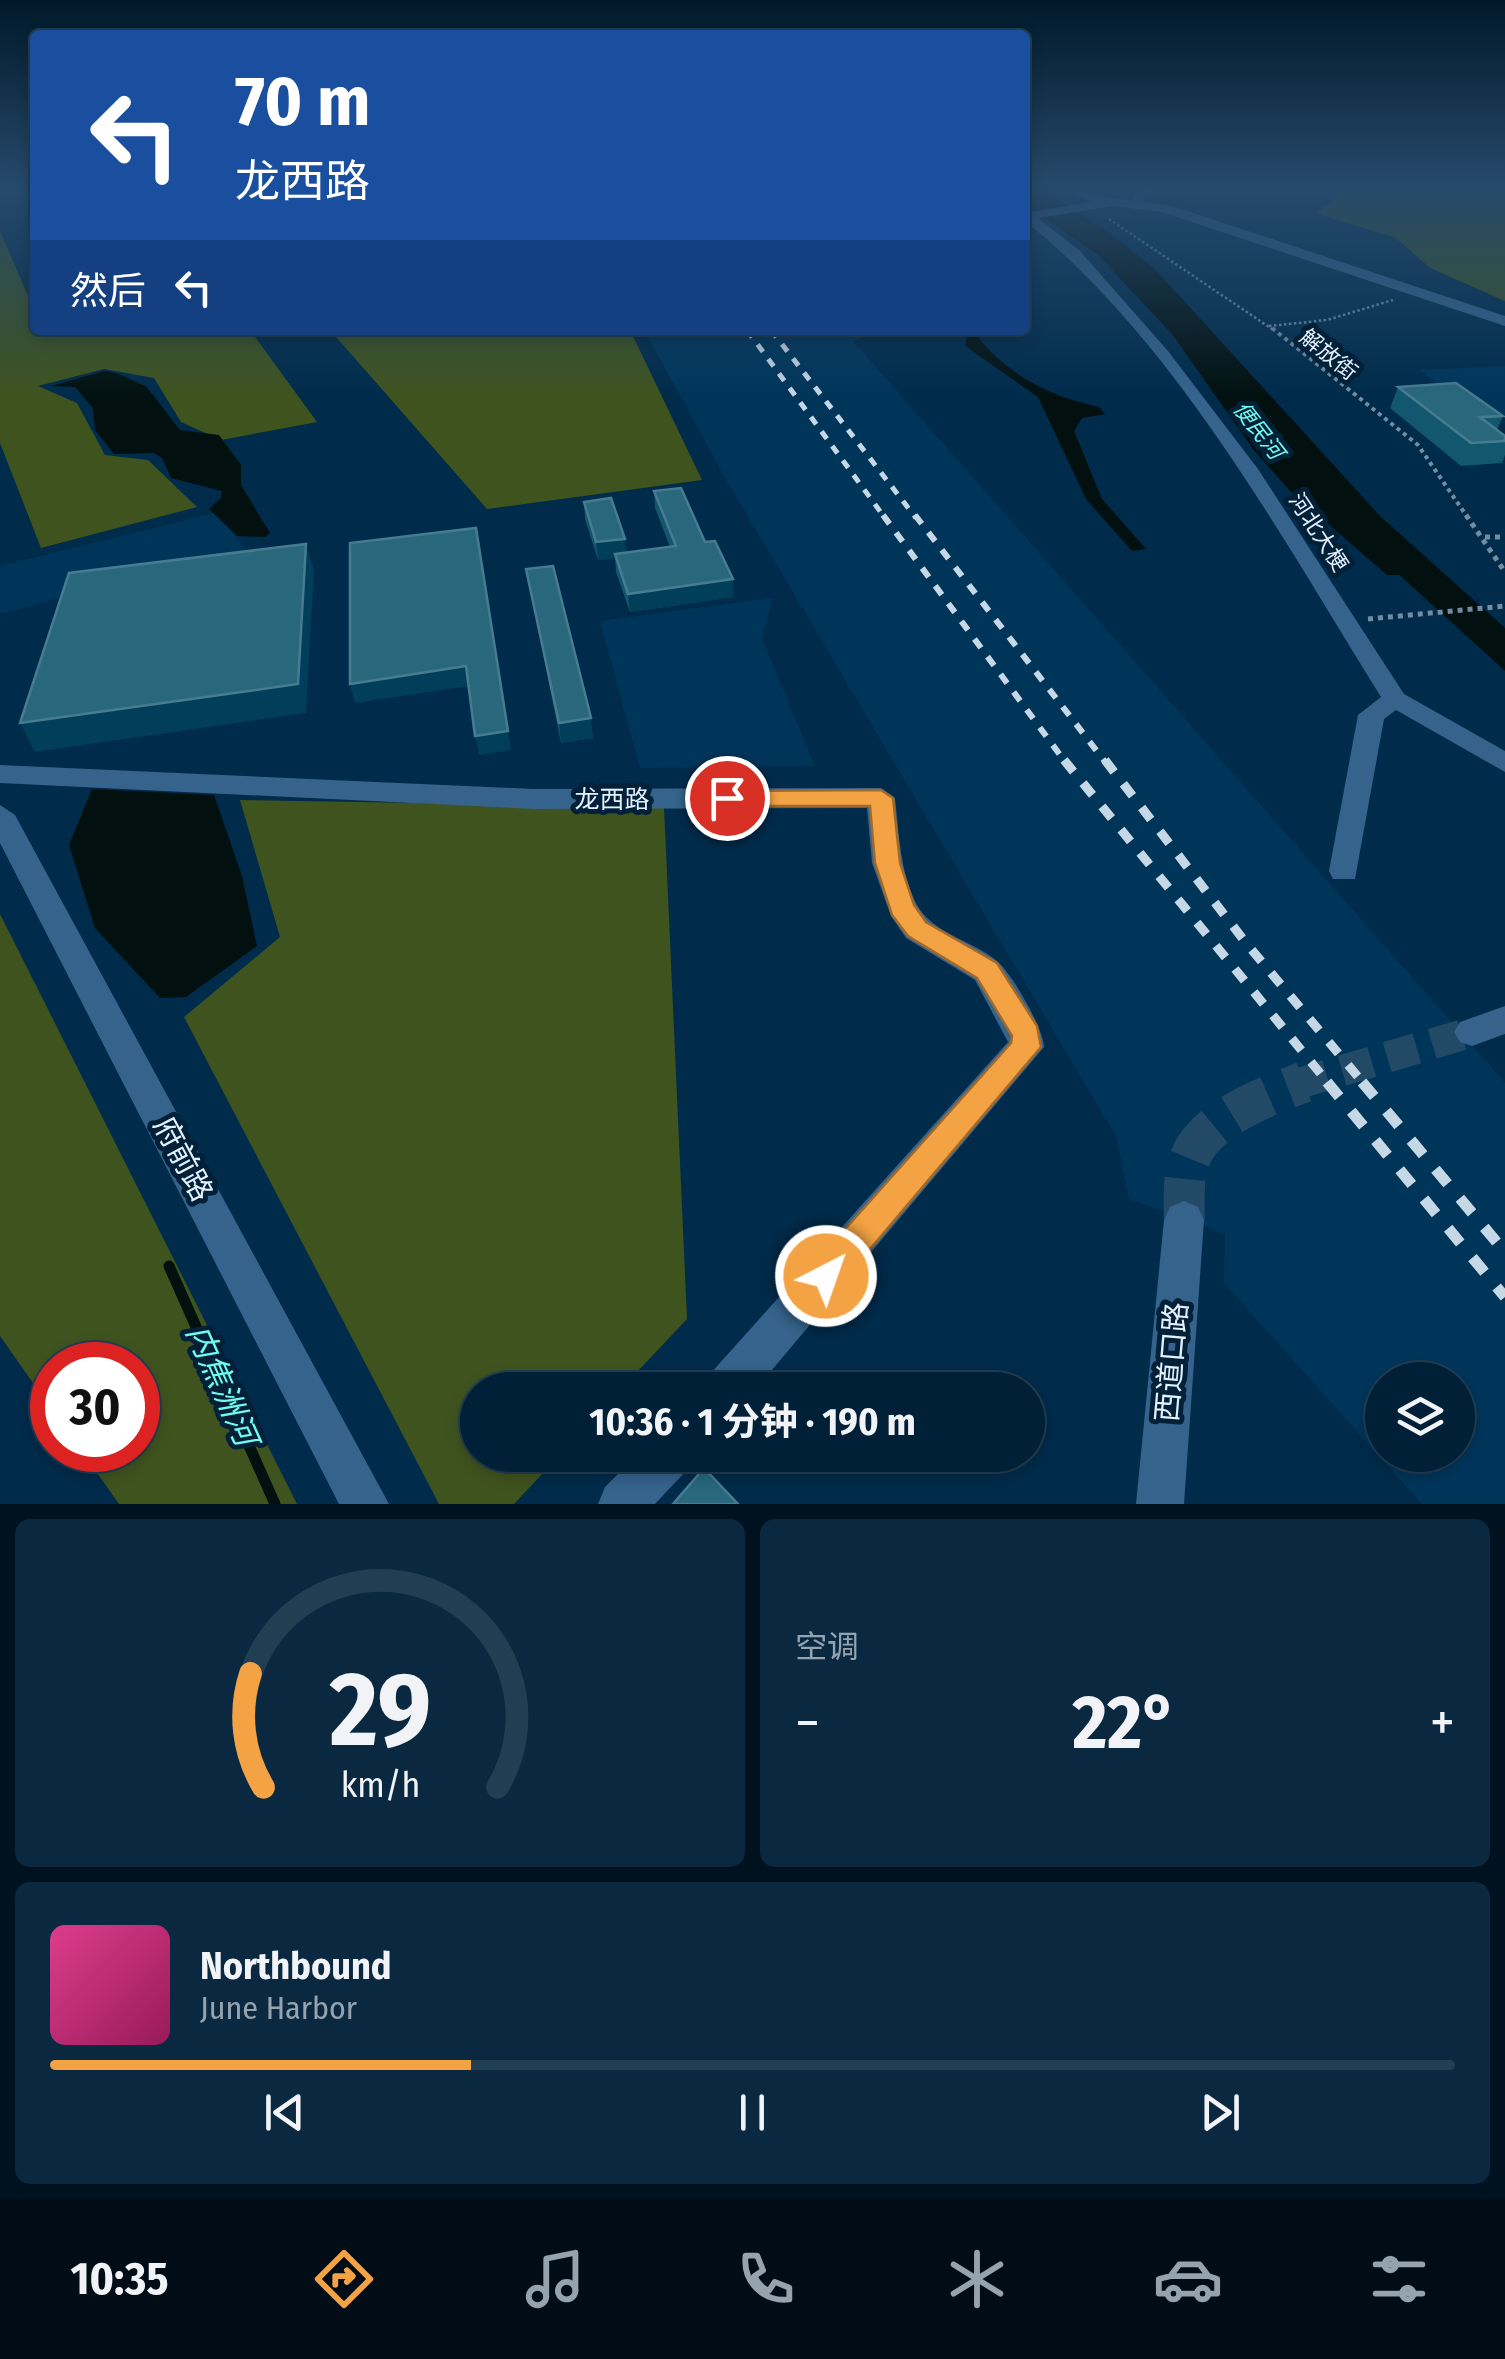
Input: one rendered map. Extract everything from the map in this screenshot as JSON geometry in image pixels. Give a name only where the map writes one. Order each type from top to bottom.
[{"type":"street","name":"河北大梗","points":[[1077,256],[1162,354],[1251,472],[1395,699],[1505,763]]},
{"type":"street","points":[[1308,256],[1505,320]]},
{"type":"street","points":[[1344,871],[1371,715],[1395,699]]},
{"type":"street","name":"龙西路","points":[[0,774],[534,799],[881,798],[887,863],[902,908],[917,929],[987,971],[1026,1034],[1026,1047],[742,1372]]},
{"type":"street","name":"府前路","points":[[0,815],[365,1504]]},
{"type":"street","points":[[1472,1032],[1505,1020]]},
{"type":"street","name":"西道口路","points":[[1160,1504],[1184,1220]]},
{"type":"street","points":[[622,1504],[653,1472]]},
{"type":"path","name":"解放街","points":[[1160,256],[1270,326],[1418,445],[1485,537],[1505,572]]},
{"type":"path","points":[[1270,326],[1326,320],[1418,291]]},
{"type":"path","points":[[1485,537],[1505,536]]},
{"type":"path","points":[[1344,620],[1505,606]]},
{"type":"shaded area","points":[[1110,256],[1139,256],[1154,268],[1381,517],[1505,628],[1505,671],[1305,482],[1143,288]]},
{"type":"shaded area","points":[[647,335],[867,335],[853,341],[1505,1083],[1505,1504],[1422,1504],[1393,1472],[1475,1472],[1475,1362],[1365,1362],[1365,1440],[1224,1283],[1225,1234],[1129,1199],[1116,1136],[727,481]]},
{"type":"shaded area","points":[[968,335],[978,335],[989,350],[1032,382],[1099,407],[1105,414],[1082,418],[1074,431],[1102,499],[1146,549],[1132,551],[1086,499],[1038,397],[965,346]]},
{"type":"shaded area","points":[[1505,366],[1505,415],[1483,416],[1419,370]]},
{"type":"shaded area","points":[[104,371],[146,386],[180,430],[219,435],[241,465],[241,485],[270,533],[265,537],[237,536],[209,509],[221,498],[222,491],[171,478],[162,458],[154,453],[114,454],[95,430],[93,408],[75,387],[51,386]]},
{"type":"shaded area","points":[[218,512],[257,566],[66,596],[0,614],[0,566]]},
{"type":"shaded area","points":[[772,598],[762,639],[815,766],[640,768],[600,621]]},
{"type":"shaded area","points":[[92,789],[214,795],[242,876],[257,946],[186,997],[160,998],[95,928],[69,845]]},
{"type":"green space","points":[[0,256],[11,256],[30,300],[30,335],[254,335],[317,422],[221,440],[181,422],[154,378],[104,369],[38,386],[77,403],[105,455],[148,460],[197,507],[41,548],[0,443]]},
{"type":"green space","points":[[1417,256],[1505,256],[1505,301],[1430,268]]},
{"type":"green space","points":[[334,335],[632,335],[702,480],[487,509]]},
{"type":"green space","points":[[240,800],[664,807],[687,1319],[637,1372],[460,1372],[460,1472],[544,1472],[514,1504],[439,1504],[184,1017],[280,937]]},
{"type":"green space","points":[[0,914],[297,1504],[119,1504],[96,1472],[160,1472],[160,1342],[30,1342],[30,1379],[0,1336]]},
{"type":"building","points":[[1456,383],[1503,416],[1480,417],[1505,436],[1505,441],[1471,443],[1398,387]]},
{"type":"building","points":[[681,488],[705,542],[715,541],[733,579],[628,594],[615,554],[676,546],[654,491]]},
{"type":"building","points":[[611,498],[625,539],[596,542],[584,502]]},
{"type":"building","points":[[476,528],[508,731],[475,736],[466,666],[350,684],[350,543]]},
{"type":"building","points":[[306,544],[298,684],[20,723],[69,573]]},
{"type":"building","points":[[553,566],[591,718],[559,723],[526,569]]},
{"type":"building","points":[[701,1472],[708,1472],[738,1504],[673,1504]]},
{"type":"waterway","name":"便民河","points":[[1112,256],[1181,328],[1264,442],[1301,483],[1400,567]]},
{"type":"waterway","name":"内焦洲河","points":[[169,1266],[275,1504]]},
{"type":"tunnel","points":[[1297,1084],[1472,1032]]},
{"type":"tunnel","points":[[1184,1220],[1190,1158],[1209,1131],[1239,1110],[1304,1082]]},
{"type":"railway","points":[[751,335],[885,518]]},
{"type":"railway","points":[[775,335],[916,518]]},
{"type":"railway","points":[[883,515],[1066,763]]},
{"type":"railway","points":[[915,515],[1106,763]]},
{"type":"railway","points":[[1064,760],[1329,1084]]},
{"type":"railway","points":[[1105,760],[1246,943],[1364,1084]]},
{"type":"railway","points":[[1327,1082],[1505,1297]]},
{"type":"railway","points":[[1362,1082],[1505,1252]]},
{"type":"route","points":[[727,798],[881,798],[887,863],[902,908],[917,929],[987,971],[1026,1034],[1026,1047],[826,1276]]}]
